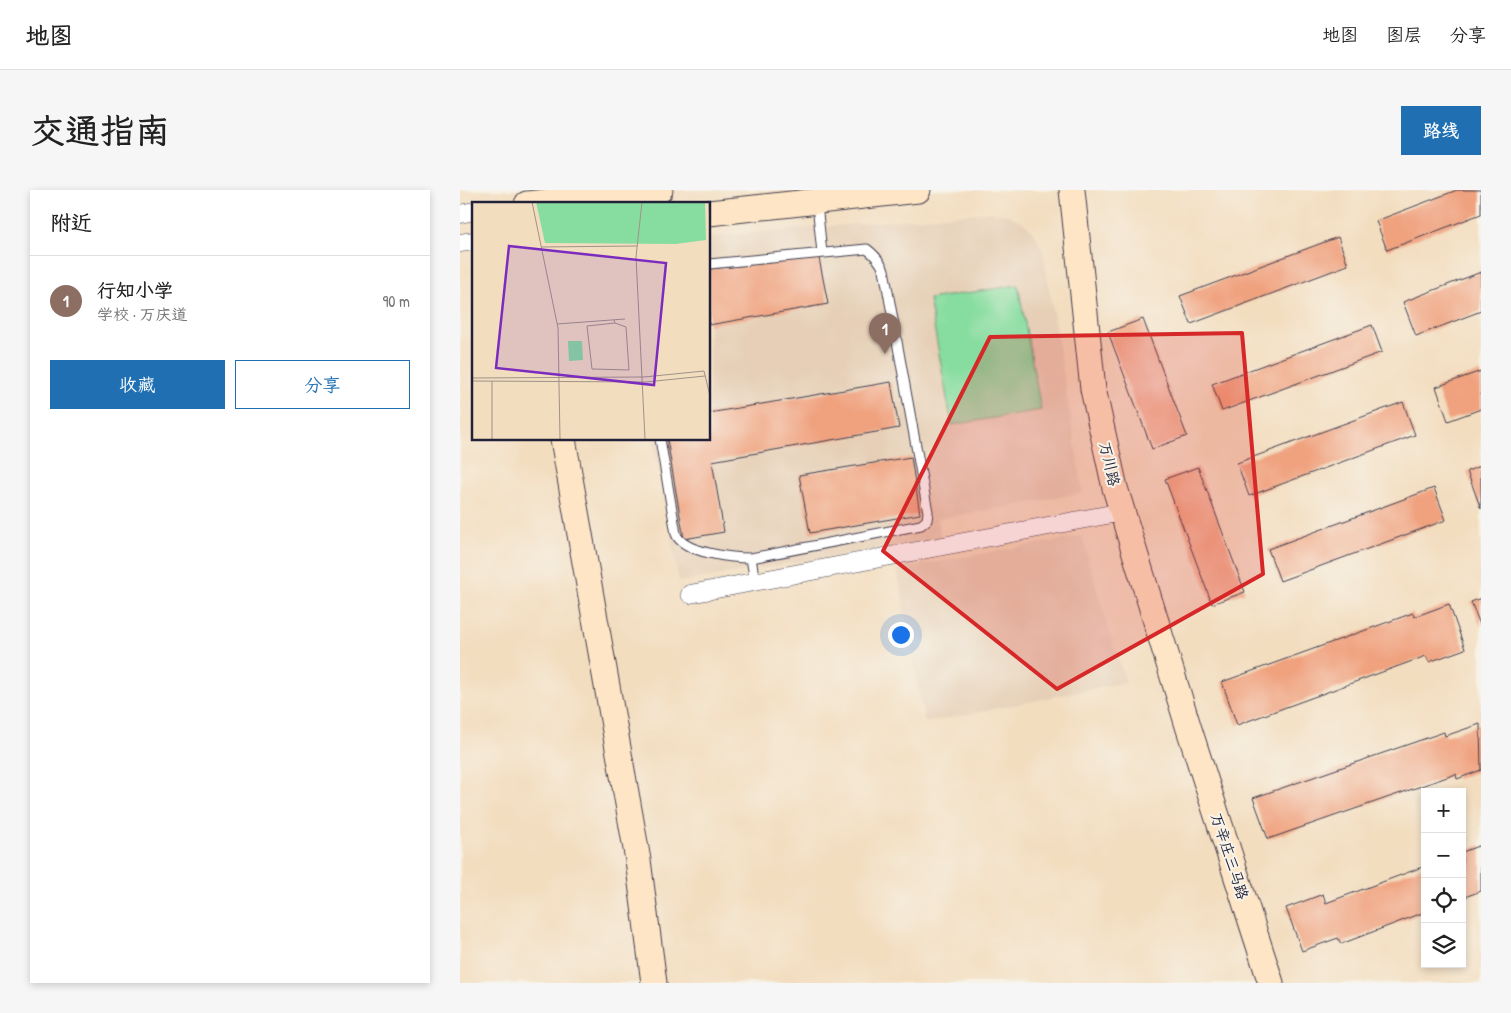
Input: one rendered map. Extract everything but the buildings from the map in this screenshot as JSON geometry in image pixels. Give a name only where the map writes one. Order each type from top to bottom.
[{"type":"street","points":[[546,202],[660,190]]},
{"type":"street","points":[[710,213],[918,190]]},
{"type":"street","name":"万川路","points":[[1072,190],[1093,389],[1115,488],[1188,729]]},
{"type":"street","points":[[563,440],[638,860],[654,983]]},
{"type":"street","points":[[690,594],[1122,512]]},
{"type":"street","name":"万辛庄三马路","points":[[1188,729],[1270,983]]},
{"type":"lane","points":[[817,201],[822,253]]},
{"type":"lane","points":[[660,440],[678,540],[690,547],[732,558],[751,558],[921,525],[927,520],[928,512],[884,270],[880,262],[867,249],[710,264]]},
{"type":"lane","points":[[751,558],[755,582]]},
{"type":"highlighted area","points":[[1242,333],[1263,574],[1057,689],[883,551],[990,337]]},
{"type":"shaded area","points":[[991,212],[1009,215],[1024,223],[1035,235],[1043,251],[1083,493],[938,519],[941,538],[679,582],[653,440],[710,440],[710,237]]},
{"type":"shaded area","points":[[1082,536],[1104,615],[1126,682],[925,723],[897,569]]},
{"type":"green space","points":[[1018,285],[1041,410],[952,425],[929,299]]},
{"type":"place","name":"行知小学","points":[[885,354]]}]
